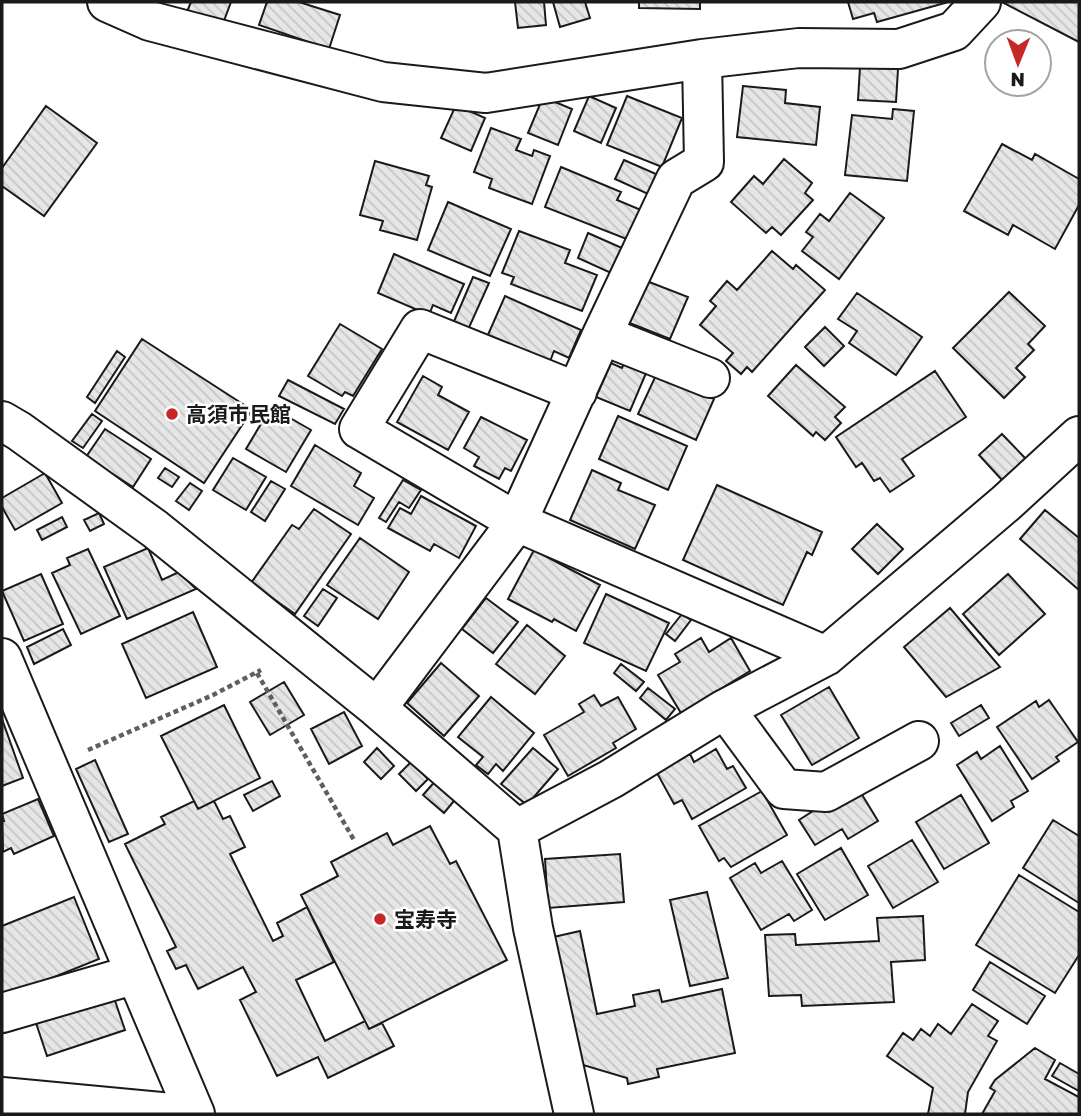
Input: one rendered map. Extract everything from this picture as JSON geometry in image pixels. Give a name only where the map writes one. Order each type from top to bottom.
[{"type":"street","points":[[107,2],[150,21],[383,82],[486,93],[702,59],[799,48],[899,49],[954,31],[981,2]]},
{"type":"street","points":[[377,708],[517,522],[676,178],[704,162],[702,59]]},
{"type":"street","points":[[577,392],[420,328],[359,429],[517,522],[826,656]]},
{"type":"street","points":[[602,335],[710,378]]},
{"type":"street","points":[[2,421],[19,430],[155,528],[377,708],[517,829],[533,928],[574,1114]]},
{"type":"street","points":[[517,829],[611,779],[724,709],[826,656],[1006,503],[1079,436]]},
{"type":"street","points":[[2,658],[195,1114]]},
{"type":"street","points":[[724,709],[784,789],[826,792],[919,741]]},
{"type":"street","points":[[2,1013],[136,974]]},
{"type":"street","points":[[2,1097],[182,1114]]},
{"type":"path","points":[[49,767],[257,673],[296,643]]},
{"type":"path","points":[[257,673],[354,840]]},
{"type":"building","points":[[191,2],[231,2],[222,26],[186,14]]},
{"type":"building","points":[[267,2],[299,2],[340,15],[329,49],[259,25]]},
{"type":"building","points":[[515,2],[544,2],[546,25],[518,28]]},
{"type":"building","points":[[553,2],[585,2],[590,18],[560,27]]},
{"type":"building","points":[[639,2],[700,2],[700,9],[639,8]]},
{"type":"building","points":[[848,2],[945,3],[877,22],[874,13],[853,19]]},
{"type":"building","points":[[1002,2],[1079,2],[1079,42]]},
{"type":"building","points":[[860,67],[898,69],[896,102],[858,100]]},
{"type":"building","points":[[743,86],[786,90],[785,103],[820,107],[816,145],[737,137]]},
{"type":"building","points":[[589,96],[616,108],[601,143],[574,131]]},
{"type":"building","points":[[627,96],[682,118],[662,167],[607,145]]},
{"type":"building","points":[[543,97],[572,109],[558,145],[528,133]]},
{"type":"building","points":[[456,105],[485,118],[471,151],[441,138]]},
{"type":"building","points":[[46,106],[97,143],[44,216],[2,186],[2,168]]},
{"type":"building","points":[[893,109],[914,111],[907,181],[845,175],[852,115],[892,119]]},
{"type":"building","points":[[491,128],[521,139],[516,150],[532,156],[534,150],[550,156],[532,204],[489,188],[492,179],[474,172]]},
{"type":"building","points":[[1002,144],[1032,160],[1035,154],[1079,179],[1079,205],[1055,249],[1013,225],[1008,235],[964,211]]},
{"type":"building","points":[[784,159],[812,183],[805,193],[813,200],[781,235],[772,227],[766,233],[731,202],[754,176],[763,184]]},
{"type":"building","points":[[624,160],[656,174],[648,194],[615,179]]},
{"type":"building","points":[[375,161],[429,176],[426,185],[432,187],[417,240],[380,230],[383,221],[360,215]]},
{"type":"building","points":[[561,167],[621,192],[617,200],[641,210],[629,240],[545,207]]},
{"type":"building","points":[[850,193],[884,218],[839,279],[802,251],[813,237],[806,232],[820,214],[829,221]]},
{"type":"building","points":[[448,202],[511,229],[490,276],[428,250]]},
{"type":"building","points":[[519,231],[570,250],[565,263],[597,275],[582,311],[511,284],[514,277],[502,273]]},
{"type":"building","points":[[588,233],[622,248],[611,273],[578,258]]},
{"type":"building","points":[[772,251],[793,269],[796,265],[825,290],[752,372],[747,367],[741,374],[726,361],[733,353],[700,325],[716,306],[710,301],[727,281],[737,290]]},
{"type":"building","points":[[394,254],[464,284],[451,313],[433,305],[429,315],[378,293]]},
{"type":"building","points":[[473,277],[489,283],[467,332],[452,326]]},
{"type":"building","points":[[644,280],[688,297],[670,339],[627,322]]},
{"type":"building","points":[[1009,292],[1045,326],[1028,344],[1034,350],[1016,368],[1025,377],[1004,398],[953,348]]},
{"type":"building","points":[[857,293],[922,337],[896,375],[849,343],[857,331],[838,319]]},
{"type":"building","points":[[505,296],[581,330],[569,358],[554,351],[549,364],[487,337]]},
{"type":"building","points":[[340,324],[382,349],[353,396],[345,392],[342,396],[308,376]]},
{"type":"building","points":[[825,327],[844,346],[824,366],[805,347]]},
{"type":"building","points":[[142,339],[252,410],[204,483],[95,411]]},
{"type":"building","points":[[117,351],[125,357],[95,403],[87,397]]},
{"type":"building","points":[[627,357],[649,366],[630,411],[596,397],[611,363],[622,368]]},
{"type":"building","points":[[796,365],[845,407],[835,417],[841,423],[825,440],[816,432],[813,436],[768,396]]},
{"type":"building","points":[[935,371],[966,417],[902,459],[914,476],[890,492],[880,478],[874,481],[862,463],[856,467],[836,437]]},
{"type":"building","points":[[657,373],[714,399],[696,440],[638,414]]},
{"type":"building","points":[[423,376],[442,387],[438,395],[469,412],[448,450],[397,422]]},
{"type":"building","points":[[288,380],[344,409],[335,424],[279,396]]},
{"type":"building","points":[[271,407],[311,430],[286,472],[246,449]]},
{"type":"building","points":[[92,414],[102,421],[83,448],[72,441]]},
{"type":"building","points":[[618,416],[687,446],[668,490],[599,459]]},
{"type":"building","points":[[481,417],[527,440],[511,471],[505,468],[499,479],[474,466],[479,457],[464,448]]},
{"type":"building","points":[[105,429],[151,459],[133,487],[86,457]]},
{"type":"building","points":[[1002,434],[1026,459],[1002,480],[979,455]]},
{"type":"building","points":[[315,445],[361,473],[354,486],[374,498],[358,525],[291,486]]},
{"type":"building","points":[[233,458],[266,477],[246,510],[213,490]]},
{"type":"building","points":[[165,468],[179,477],[172,487],[158,478]]},
{"type":"building","points":[[592,470],[621,483],[618,490],[655,505],[635,549],[570,520]]},
{"type":"building","points":[[45,473],[62,503],[15,530],[2,507],[2,498]]},
{"type":"building","points":[[403,480],[421,490],[409,508],[399,502],[386,522],[379,518]]},
{"type":"building","points":[[271,481],[285,489],[265,521],[251,512]]},
{"type":"building","points":[[190,483],[202,491],[189,510],[176,501]]},
{"type":"building","points":[[717,485],[822,532],[812,555],[807,552],[783,605],[683,560]]},
{"type":"building","points":[[421,496],[476,526],[459,558],[434,544],[430,551],[388,528],[400,508],[411,514]]},
{"type":"building","points":[[314,509],[351,534],[295,614],[251,583],[292,525],[299,529]]},
{"type":"building","points":[[1045,510],[1079,538],[1079,590],[1020,539]]},
{"type":"building","points":[[99,513],[104,524],[90,531],[84,520]]},
{"type":"building","points":[[62,517],[67,527],[42,540],[37,530]]},
{"type":"building","points":[[877,524],[903,549],[878,574],[852,549]]},
{"type":"building","points":[[360,538],[409,572],[378,619],[327,585]]},
{"type":"building","points":[[148,548],[162,580],[179,572],[196,589],[127,619],[104,567]]},
{"type":"building","points":[[88,549],[120,616],[81,634],[52,573],[70,565],[67,558]]},
{"type":"building","points":[[534,550],[600,585],[576,631],[508,599]]},
{"type":"building","points":[[41,574],[63,624],[24,641],[2,591]]},
{"type":"building","points":[[1008,574],[1045,614],[999,655],[963,614]]},
{"type":"building","points":[[323,589],[337,598],[318,626],[304,616]]},
{"type":"building","points":[[606,594],[669,623],[646,671],[584,643]]},
{"type":"building","points":[[486,598],[518,622],[493,653],[462,629]]},
{"type":"building","points":[[950,608],[1000,667],[946,697],[904,647]]},
{"type":"building","points":[[193,612],[217,667],[146,698],[122,644]]},
{"type":"building","points":[[682,614],[691,620],[675,641],[666,634]]},
{"type":"building","points":[[527,625],[565,656],[535,694],[496,664]]},
{"type":"building","points":[[63,629],[71,645],[34,664],[27,647]]},
{"type":"building","points":[[701,638],[709,652],[731,638],[750,671],[681,713],[658,675],[680,662],[675,654]]},
{"type":"building","points":[[441,663],[479,696],[444,736],[407,703]]},
{"type":"building","points":[[621,664],[644,682],[636,691],[614,673]]},
{"type":"building","points":[[284,682],[304,715],[270,735],[250,702]]},
{"type":"building","points":[[829,687],[859,738],[812,765],[781,715]]},
{"type":"building","points":[[648,688],[675,709],[666,720],[640,698]]},
{"type":"building","points":[[594,695],[601,706],[618,697],[636,729],[613,743],[616,748],[568,776],[544,735],[584,712],[579,704]]},
{"type":"building","points":[[491,697],[534,733],[503,771],[496,764],[488,774],[476,765],[483,757],[458,737]]},
{"type":"building","points":[[1049,700],[1078,742],[1056,757],[1059,761],[1032,779],[997,727],[1036,701],[1039,707]]},
{"type":"building","points":[[224,705],[260,778],[198,809],[161,736]]},
{"type":"building","points":[[981,705],[989,718],[959,736],[951,723]]},
{"type":"building","points":[[344,712],[362,746],[329,764],[311,729]]},
{"type":"building","points":[[2,719],[23,778],[2,786]]},
{"type":"building","points":[[1000,746],[1028,791],[1011,801],[1014,807],[992,821],[957,765],[977,752],[981,759]]},
{"type":"building","points":[[377,748],[394,766],[381,779],[364,762]]},
{"type":"building","points":[[533,748],[558,769],[527,805],[501,784]]},
{"type":"building","points":[[716,749],[727,769],[733,766],[746,788],[692,819],[682,800],[674,804],[657,773],[690,754],[694,762]]},
{"type":"building","points":[[95,760],[128,834],[109,842],[76,769]]},
{"type":"building","points":[[411,762],[428,779],[416,791],[399,774]]},
{"type":"building","points":[[438,778],[458,796],[444,813],[423,795]]},
{"type":"building","points":[[272,781],[280,796],[253,811],[244,795]]},
{"type":"building","points":[[762,791],[787,835],[731,867],[724,858],[719,861],[699,826]]},
{"type":"building","points":[[861,793],[878,821],[848,839],[842,829],[815,845],[799,820],[824,804],[829,812]]},
{"type":"building","points":[[961,795],[989,843],[944,869],[916,822]]},
{"type":"building","points":[[38,799],[54,836],[14,854],[11,848],[3,852],[2,814]]},
{"type":"building","points":[[194,801],[198,809],[214,801],[223,819],[230,816],[245,847],[230,854],[273,941],[283,936],[277,923],[307,907],[334,962],[296,980],[325,1041],[365,1021],[369,1029],[382,1023],[394,1046],[328,1078],[318,1057],[277,1076],[240,1000],[256,992],[243,967],[198,989],[186,965],[176,969],[167,951],[176,947],[125,844],[165,824],[161,817]]},
{"type":"building","points":[[1053,820],[1079,836],[1079,903],[1023,868]]},
{"type":"building","points":[[430,826],[450,864],[456,861],[507,960],[369,1029],[301,895],[338,876],[331,862],[387,833],[393,845]]},
{"type":"building","points":[[912,840],[938,882],[893,908],[868,866]]},
{"type":"building","points":[[841,848],[868,895],[825,920],[797,874]]},
{"type":"building","points":[[620,854],[624,902],[548,908],[545,859]]},
{"type":"building","points":[[782,861],[812,910],[794,921],[789,914],[761,930],[730,878],[755,863],[761,873]]},
{"type":"building","points":[[1019,875],[1079,912],[1079,955],[1055,993],[976,945]]},
{"type":"building","points":[[707,892],[728,978],[690,986],[670,900]]},
{"type":"building","points":[[74,897],[99,959],[2,998],[2,926]]},
{"type":"building","points":[[923,916],[925,960],[891,962],[894,1002],[802,1006],[801,995],[769,996],[765,935],[795,934],[796,945],[879,941],[877,918]]},
{"type":"building","points":[[580,931],[597,1014],[635,1006],[633,995],[659,990],[662,1002],[722,989],[735,1053],[657,1069],[659,1077],[628,1084],[627,1078],[583,1065],[549,938]]},
{"type":"building","points":[[990,962],[1045,996],[1027,1024],[973,990]]},
{"type":"building","points":[[113,995],[125,1030],[47,1056],[35,1020]]},
{"type":"building","points":[[972,1004],[998,1021],[988,1036],[997,1041],[968,1092],[965,1114],[928,1114],[933,1088],[887,1056],[903,1033],[913,1040],[921,1029],[930,1036],[938,1024],[951,1034]]},
{"type":"building","points":[[1035,1048],[1055,1060],[1045,1079],[1079,1097],[1079,1114],[982,1114],[995,1091],[990,1088],[995,1080]]},
{"type":"building","points":[[1060,1063],[1079,1074],[1079,1091],[1052,1076]]},
{"type":"place","name":"高須市民館","points":[[172,414]]},
{"type":"place","name":"宝寿寺","points":[[380,919]]}]
